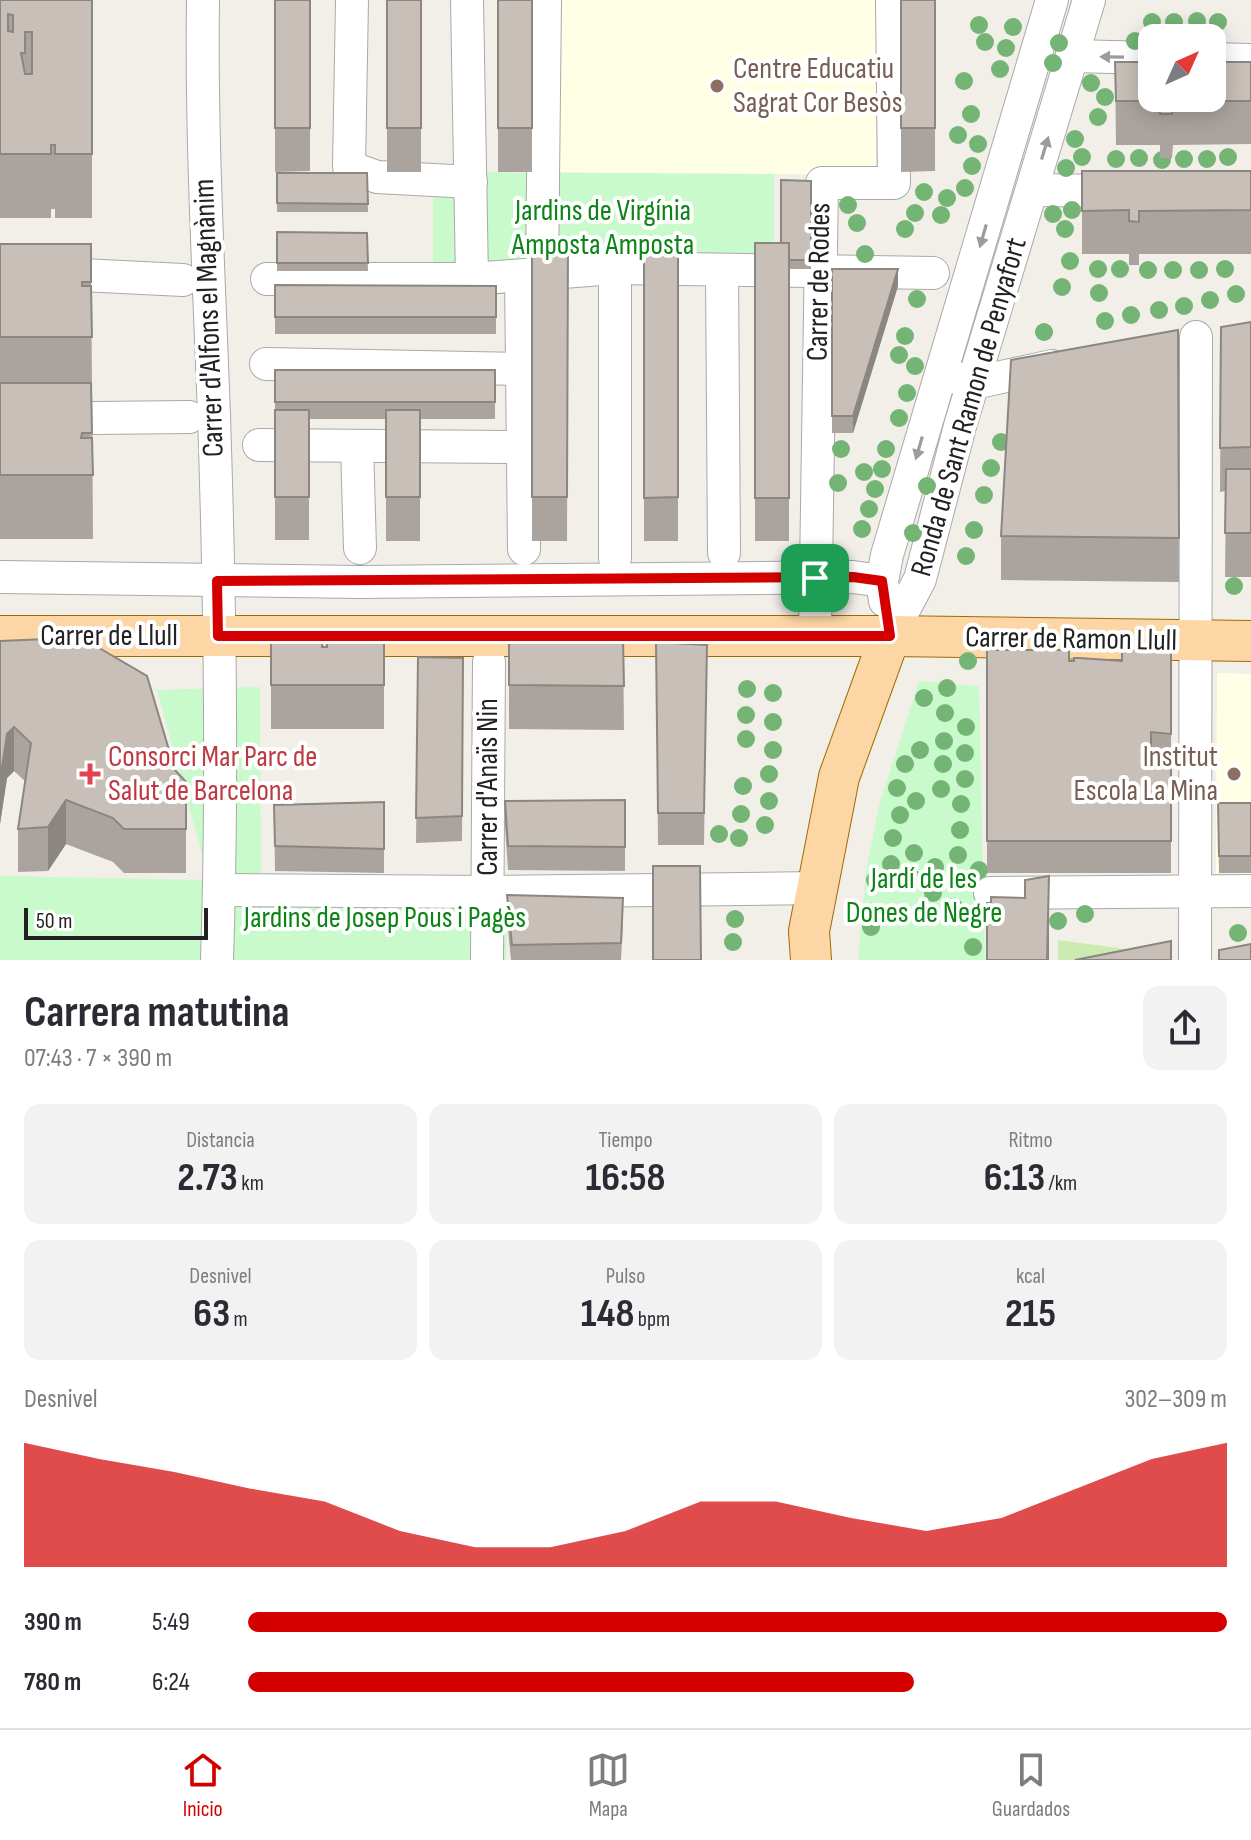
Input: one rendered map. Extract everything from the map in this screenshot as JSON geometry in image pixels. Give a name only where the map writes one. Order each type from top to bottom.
[{"type":"main road","name":"Carrer de Llull","points":[[0,636],[890,636]]},
{"type":"main road","name":"Carrer de Ramon Llull","points":[[890,636],[1251,641]]},
{"type":"main road","points":[[811,960],[809,931],[839,777],[890,636]]},
{"type":"street","name":"Carrer d'Alfons el Magnànim","points":[[203,0],[201,119],[218,636],[217,960]]},
{"type":"street","points":[[352,0],[349,167],[377,177],[471,182]]},
{"type":"street","points":[[467,0],[472,279]]},
{"type":"street","points":[[524,549],[522,369],[532,275],[545,0]]},
{"type":"street","name":"Carrer de Rodes","points":[[815,636],[818,271],[822,183],[894,183],[892,0]]},
{"type":"street","name":"Ronda de Sant Ramon de Penyafort","points":[[890,636],[882,581],[1052,0]]},
{"type":"street","name":"Ronda de Sant Ramon de Penyafort","points":[[890,636],[915,593],[974,383],[1089,0]]},
{"type":"street","points":[[1072,56],[1138,58]]},
{"type":"street","points":[[1226,59],[1251,60]]},
{"type":"street","points":[[1032,190],[1147,191]]},
{"type":"street","points":[[615,268],[615,558]]},
{"type":"street","points":[[267,279],[472,279],[615,268],[933,273]]},
{"type":"street","points":[[722,270],[724,553]]},
{"type":"street","points":[[0,271],[183,280]]},
{"type":"street","points":[[1195,337],[1198,640],[1195,960]]},
{"type":"street","points":[[941,373],[974,383],[1081,360]]},
{"type":"street","points":[[266,364],[522,369]]},
{"type":"street","points":[[0,419],[189,417]]},
{"type":"street","points":[[259,445],[522,447]]},
{"type":"street","points":[[357,446],[360,548]]},
{"type":"street","name":"Carrer de Llull","points":[[0,577],[217,581],[815,578],[882,581]]},
{"type":"street","name":"Carrer d'Anaïs Nin","points":[[487,960],[489,662]]},
{"type":"street","points":[[219,890],[488,892],[818,888]]},
{"type":"street","points":[[990,893],[1251,891]]},
{"type":"shaded area","name":"Centre Educatiu Sagrat Cor Besòs","points":[[558,0],[876,0],[876,175],[558,172]]},
{"type":"shaded area","name":"Institut Escola La Mina","points":[[1217,673],[1251,674],[1251,874],[1216,873]]},
{"type":"green space","name":"Jardins de Virgínia Amposta Amposta","points":[[433,172],[774,174],[774,285],[433,283]]},
{"type":"green space","name":"Jardí de les Dones de Negre","points":[[919,681],[979,686],[985,960],[858,960],[866,872],[879,806]]},
{"type":"green space","name":"Jardins de Josep Pous i Pagès","points":[[260,687],[261,878],[508,878],[506,960],[0,960],[0,876],[209,880],[157,690]]},
{"type":"green space","points":[[1058,940],[1171,955],[1171,960],[1058,960]]},
{"type":"building","points":[[0,0],[92,0],[92,154],[55,154],[55,145],[51,145],[51,154],[0,154]],"holes":[[[8,14],[13,15],[13,32],[8,31]],[[25,32],[32,32],[32,74],[25,74],[21,53],[25,53]]]},
{"type":"building","points":[[275,0],[310,0],[310,128],[275,128]]},
{"type":"building","points":[[387,0],[421,0],[421,128],[387,128]]},
{"type":"building","points":[[498,0],[532,0],[532,128],[498,128]]},
{"type":"building","points":[[901,0],[935,0],[935,128],[901,128]]},
{"type":"building","points":[[1115,62],[1138,62],[1138,101],[1116,101]]},
{"type":"building","points":[[1226,62],[1251,62],[1251,101],[1226,101]]},
{"type":"building","points":[[1082,171],[1251,171],[1251,210],[1139,211],[1139,222],[1129,221],[1129,210],[1082,211]]},
{"type":"building","points":[[277,173],[367,173],[368,204],[277,203]]},
{"type":"building","points":[[781,180],[811,181],[811,260],[789,260],[789,243],[781,243]]},
{"type":"building","points":[[277,232],[367,233],[368,263],[277,263]]},
{"type":"building","points":[[532,242],[568,242],[567,497],[532,497]]},
{"type":"building","points":[[644,242],[678,243],[678,497],[644,498]]},
{"type":"building","points":[[755,243],[789,243],[789,498],[755,498]]},
{"type":"building","points":[[0,244],[91,244],[91,282],[82,282],[82,286],[91,286],[92,337],[0,337]]},
{"type":"building","points":[[832,269],[898,269],[853,416],[832,416]]},
{"type":"building","points":[[275,285],[496,286],[496,317],[275,317]]},
{"type":"building","points":[[1251,322],[1251,447],[1220,448],[1221,327]]},
{"type":"building","points":[[1178,330],[1179,538],[1001,536],[1011,360]]},
{"type":"building","points":[[275,370],[495,370],[495,402],[275,402]]},
{"type":"building","points":[[0,383],[91,383],[92,433],[82,433],[81,438],[92,438],[93,475],[0,475]]},
{"type":"building","points":[[275,410],[309,410],[309,497],[275,497]]},
{"type":"building","points":[[386,410],[420,410],[420,497],[386,497]]},
{"type":"building","points":[[1226,469],[1251,469],[1251,533],[1225,533]]},
{"type":"building","name":"Consorci Mar Parc de Salut de Barcelona","points":[[94,637],[94,645],[147,676],[175,770],[186,782],[186,829],[124,829],[113,818],[66,800],[48,827],[18,829],[31,743],[14,727],[7,734],[0,780],[0,641]]},
{"type":"building","points":[[271,638],[322,638],[322,647],[327,647],[327,638],[384,639],[384,685],[271,685]]},
{"type":"building","points":[[509,639],[623,639],[624,686],[509,685]]},
{"type":"building","points":[[656,642],[707,645],[704,813],[658,813]]},
{"type":"building","points":[[987,650],[1069,650],[1069,661],[1079,658],[1122,661],[1122,650],[1171,650],[1171,734],[1151,732],[1151,759],[1171,759],[1171,841],[987,841]]},
{"type":"building","points":[[418,657],[463,658],[462,816],[416,818]]},
{"type":"building","points":[[625,800],[625,847],[508,846],[505,801]]},
{"type":"building","points":[[384,802],[384,849],[275,846],[274,805]]},
{"type":"building","points":[[1218,803],[1251,803],[1251,856],[1219,856]]},
{"type":"building","points":[[653,866],[700,866],[701,960],[653,960]]},
{"type":"building","points":[[1049,876],[1047,960],[987,960],[987,903],[991,903],[991,897],[1025,898],[1025,880]]},
{"type":"building","points":[[507,895],[623,898],[621,943],[512,945]]},
{"type":"building","points":[[1171,941],[1171,960],[1075,960]]},
{"type":"building","points":[[1251,944],[1251,960],[1219,960],[1219,950]]},
{"type":"place","name":"Centre Educatiu Sagrat Cor Besòs","points":[[717,86]]},
{"type":"place","name":"Consorci Mar Parc de Salut de Barcelona","points":[[90,774]]},
{"type":"place","name":"Institut Escola La Mina","points":[[1234,774]]},
{"type":"route","points":[[853,577],[882,581],[890,636],[218,636],[217,581],[815,578],[853,577]]}]
